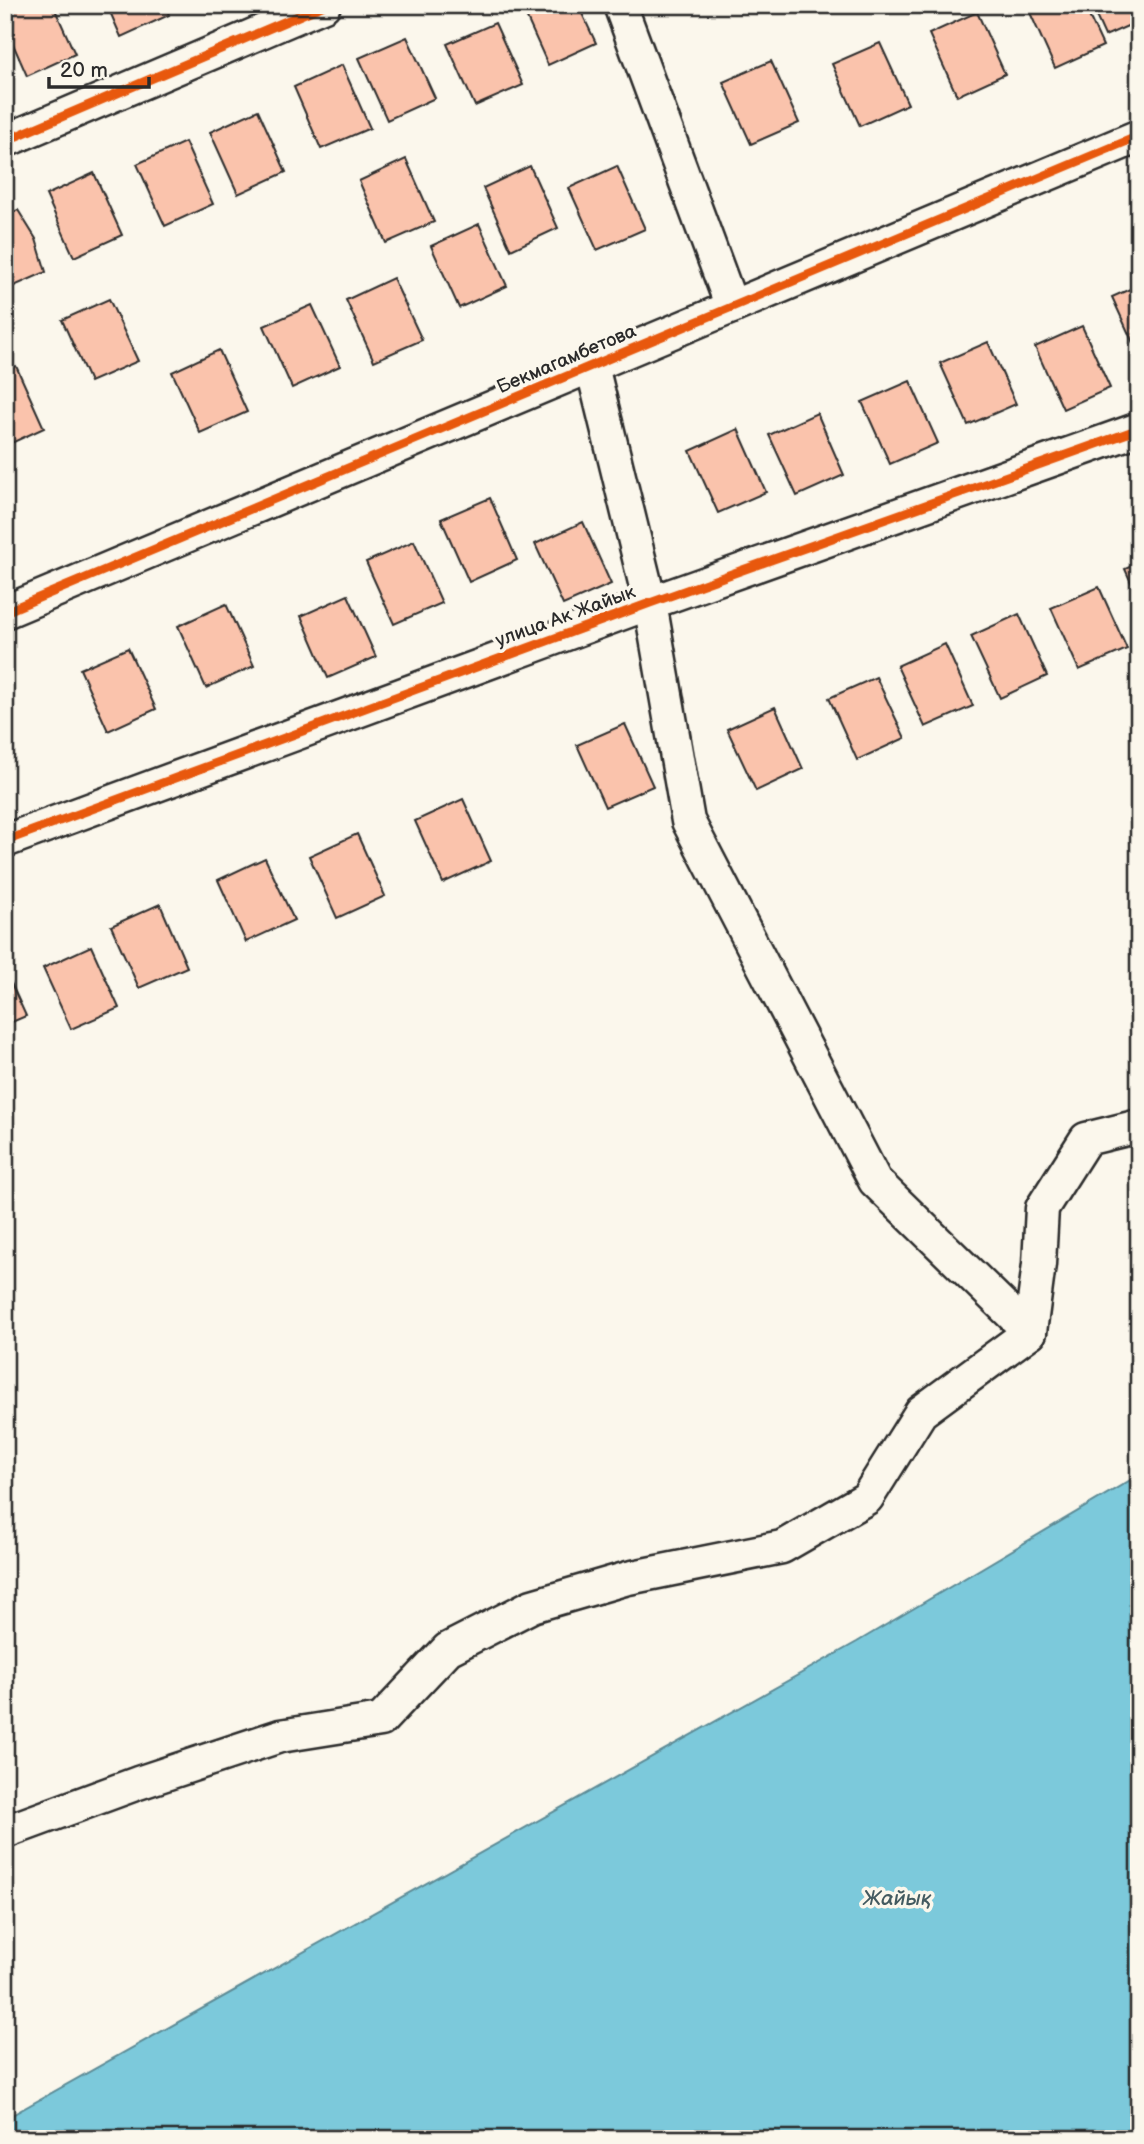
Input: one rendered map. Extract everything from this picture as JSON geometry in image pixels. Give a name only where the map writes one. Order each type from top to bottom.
[{"type":"street","points":[[5,142],[324,5]]},
{"type":"street","points":[[620,5],[732,307]]},
{"type":"street","name":"Бекмагамбетова","points":[[5,612],[1139,136]]},
{"type":"street","points":[[592,366],[650,603],[688,821],[875,1181],[1030,1332]]},
{"type":"street","name":"улица Ак Жайык","points":[[5,841],[650,603],[1139,429]]},
{"type":"street","points":[[5,1832],[138,1783],[280,1737],[381,1720],[448,1649],[532,1606],[628,1578],[782,1547],[867,1498],[922,1412],[1030,1332],[1040,1264],[1042,1208],[1086,1139],[1139,1126]]},
{"type":"water","name":"Жайық","points":[[1139,1475],[1139,2139],[5,2139],[5,2119],[857,1642]]},
{"type":"building","points":[[18,5],[53,5],[75,54],[27,76],[5,26],[5,11]]},
{"type":"building","points":[[107,5],[165,5],[169,15],[121,37]]},
{"type":"building","points":[[521,5],[578,5],[596,43],[548,65]]},
{"type":"building","points":[[1084,5],[1103,46],[1055,68],[1027,6]]},
{"type":"building","points":[[1091,5],[1139,5],[1139,21],[1105,36]]},
{"type":"building","points":[[977,12],[1005,74],[957,96],[929,34]]},
{"type":"building","points":[[495,23],[523,85],[475,106],[447,44]]},
{"type":"building","points":[[407,37],[435,98],[387,120],[359,58]]},
{"type":"building","points":[[880,43],[908,104],[860,126],[832,64]]},
{"type":"building","points":[[771,61],[799,123],[751,144],[723,82]]},
{"type":"building","points":[[342,65],[370,128],[321,149],[294,87]]},
{"type":"building","points":[[258,110],[286,172],[238,194],[210,132]]},
{"type":"building","points":[[185,142],[213,204],[165,226],[137,164]]},
{"type":"building","points":[[406,159],[434,222],[386,243],[359,181]]},
{"type":"building","points":[[530,166],[558,228],[511,250],[483,188]]},
{"type":"building","points":[[617,166],[645,229],[597,250],[569,188]]},
{"type":"building","points":[[94,173],[122,235],[74,257],[46,195]]},
{"type":"building","points":[[18,210],[36,239],[46,272],[5,290],[5,215]]},
{"type":"building","points":[[479,224],[507,286],[459,308],[431,246]]},
{"type":"building","points":[[393,278],[422,340],[374,361],[346,300]]},
{"type":"building","points":[[1139,285],[1139,356],[1112,297]]},
{"type":"building","points":[[109,299],[138,361],[90,382],[62,320]]},
{"type":"building","points":[[312,305],[340,366],[292,388],[264,326]]},
{"type":"building","points":[[1082,326],[1110,388],[1063,409],[1035,347]]},
{"type":"building","points":[[988,342],[1016,404],[968,425],[940,363]]},
{"type":"building","points":[[219,350],[247,412],[200,433],[172,372]]},
{"type":"building","points":[[16,366],[44,428],[5,446],[5,371]]},
{"type":"building","points":[[910,381],[938,443],[890,464],[862,402]]},
{"type":"building","points":[[817,413],[844,475],[797,496],[769,435]]},
{"type":"building","points":[[738,429],[766,492],[718,513],[690,451]]},
{"type":"building","points":[[490,498],[517,560],[469,582],[441,519]]},
{"type":"building","points":[[583,522],[611,584],[563,605],[535,544]]},
{"type":"building","points":[[414,541],[442,603],[394,624],[366,562]]},
{"type":"building","points":[[1139,563],[1139,600],[1125,569]]},
{"type":"building","points":[[1099,587],[1127,649],[1079,670],[1051,608]]},
{"type":"building","points":[[348,595],[376,657],[328,678],[301,616]]},
{"type":"building","points":[[226,604],[254,666],[206,688],[178,626]]},
{"type":"building","points":[[1019,614],[1047,676],[1000,698],[971,636]]},
{"type":"building","points":[[945,644],[973,706],[925,727],[897,666]]},
{"type":"building","points":[[128,648],[156,709],[108,731],[80,669]]},
{"type":"building","points":[[876,677],[905,738],[857,760],[829,698]]},
{"type":"building","points":[[775,707],[803,769],[756,791],[727,729]]},
{"type":"building","points":[[625,724],[653,786],[605,807],[577,745]]},
{"type":"building","points":[[463,799],[491,861],[443,883],[415,821]]},
{"type":"building","points":[[357,834],[385,896],[337,918],[309,856]]},
{"type":"building","points":[[265,858],[294,920],[246,942],[218,880]]},
{"type":"building","points":[[160,904],[187,967],[139,988],[111,926]]},
{"type":"building","points":[[91,946],[119,1008],[71,1029],[43,968]]},
{"type":"building","points":[[5,970],[26,1016],[5,1025]]},
{"type":"cycle path","points":[[5,141],[324,5]]},
{"type":"cycle path","points":[[5,612],[1139,136]]},
{"type":"cycle path","points":[[5,841],[650,603],[1139,429]]}]
